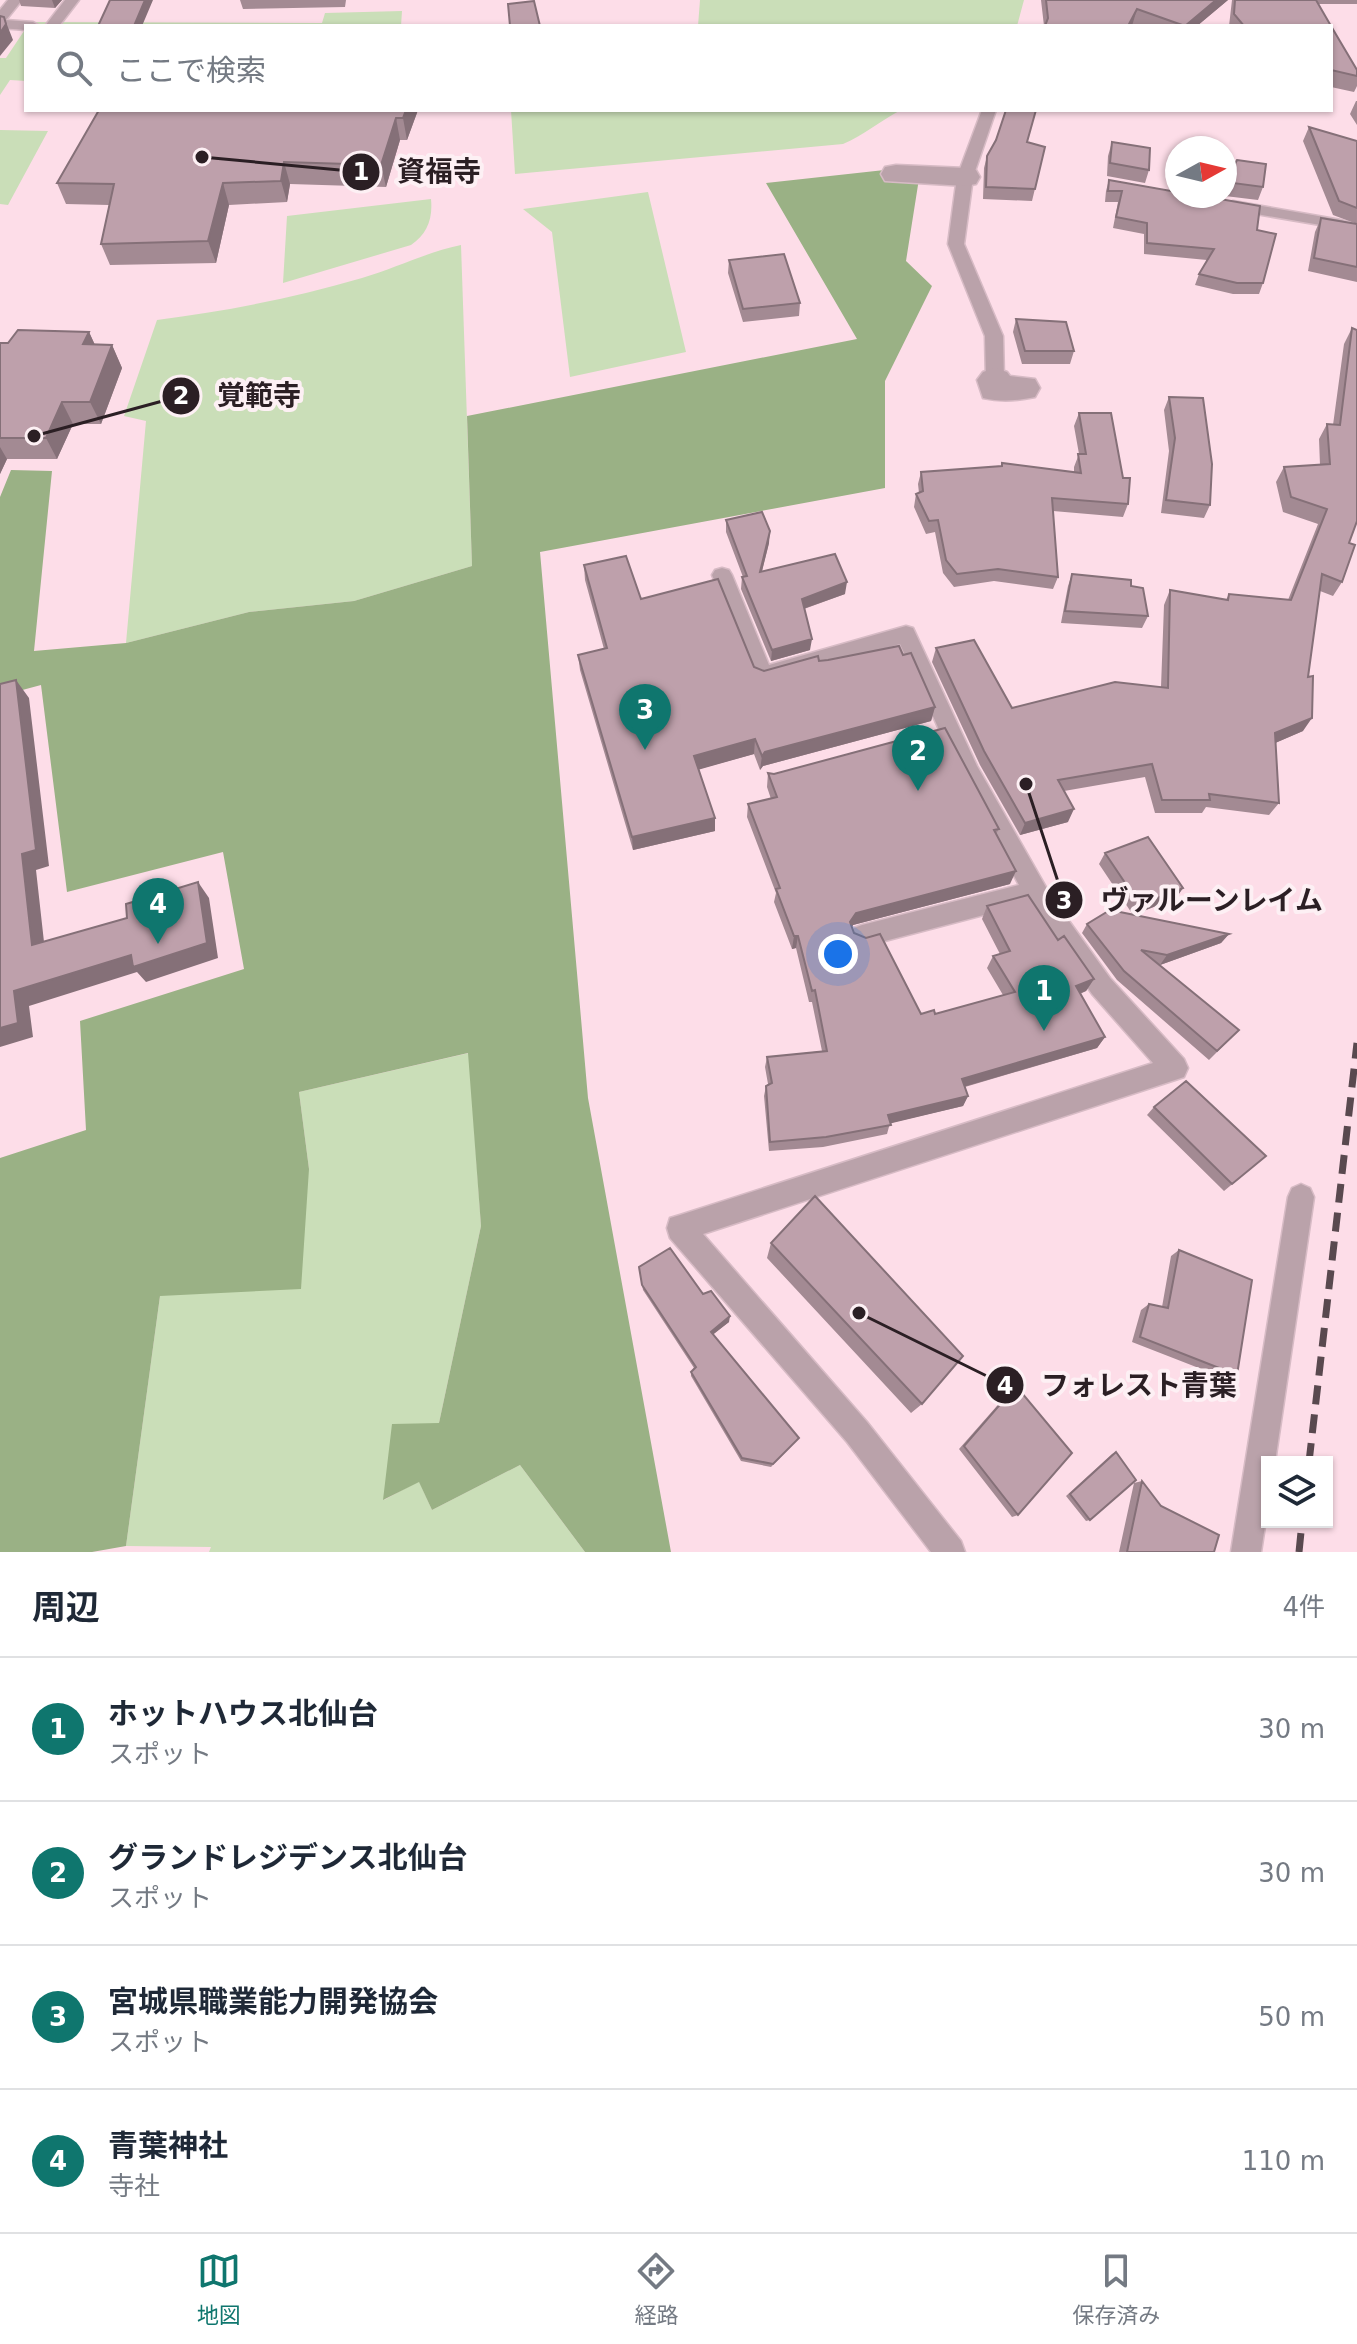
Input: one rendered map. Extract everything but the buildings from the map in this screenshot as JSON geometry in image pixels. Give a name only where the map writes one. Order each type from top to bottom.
[{"type":"street","points":[[896,174],[965,177]]},
{"type":"lane","points":[[15,0],[0,22],[24,25]]},
{"type":"lane","points":[[54,24],[72,0]]},
{"type":"lane","points":[[988,112],[965,177],[956,244],[994,336],[1008,384]]},
{"type":"lane","points":[[1237,206],[1335,223],[1357,231]]},
{"type":"lane","points":[[722,575],[763,675],[906,634],[939,731],[1035,891],[1100,985],[1175,1068],[680,1228],[857,1432],[950,1552]]},
{"type":"lane","points":[[862,936],[1035,891]]},
{"type":"lane","points":[[1246,1552],[1301,1197]]},
{"type":"green space","points":[[700,0],[1024,0],[1018,24],[698,24]]},
{"type":"green space","points":[[402,11],[401,24],[28,24],[322,23],[325,13]]},
{"type":"green space","points":[[24,31],[24,81],[10,80],[0,95],[0,58],[6,58]]},
{"type":"green space","points":[[511,112],[898,112],[843,144],[515,174]]},
{"type":"green space","points":[[0,130],[48,131],[8,205],[0,204]]},
{"type":"green space","points":[[921,166],[906,261],[932,286],[885,381],[885,488],[540,552],[588,1098],[671,1552],[585,1552],[520,1465],[432,1510],[419,1482],[383,1500],[392,1424],[439,1423],[481,1226],[468,1053],[299,1092],[309,1169],[301,1289],[160,1296],[126,1546],[92,1552],[0,1552],[0,1158],[86,1130],[80,1021],[244,969],[223,852],[67,892],[41,685],[0,696],[0,497],[11,470],[52,471],[34,651],[126,643],[249,612],[354,601],[472,566],[467,416],[857,339],[766,183]]},
{"type":"green space","points":[[648,192],[686,352],[570,377],[552,232],[523,209]]},
{"type":"green space","points":[[431,199],[428,225],[411,245],[283,283],[287,216]]},
{"type":"green space","points":[[461,245],[472,566],[354,601],[249,612],[126,643],[146,421],[124,416],[157,320],[311,292]]},
{"type":"green space","points":[[469,1053],[481,1226],[439,1423],[384,1500],[419,1481],[432,1510],[520,1465],[585,1552],[209,1552],[211,1547],[126,1546],[160,1296],[309,1169],[299,1092]]},
{"type":"railway","points":[[1310,1456],[1357,1043]]},
{"type":"railway","points":[[1299,1552],[1301,1528]]},
{"type":"place","name":"資福寺","points":[[202,157]]},
{"type":"place","name":"覚範寺","points":[[34,436]]},
{"type":"place","name":"宮城県職業能力開発協会","points":[[645,750]]},
{"type":"place","name":"ヴァルーンレイム","points":[[1026,784]]},
{"type":"place","name":"グランドレジデンス北仙台","points":[[918,791]]},
{"type":"place","name":"青葉神社","points":[[158,944]]},
{"type":"place","name":"ホットハウス北仙台","points":[[1044,1031]]},
{"type":"place","name":"フォレスト青葉","points":[[859,1313]]}]
